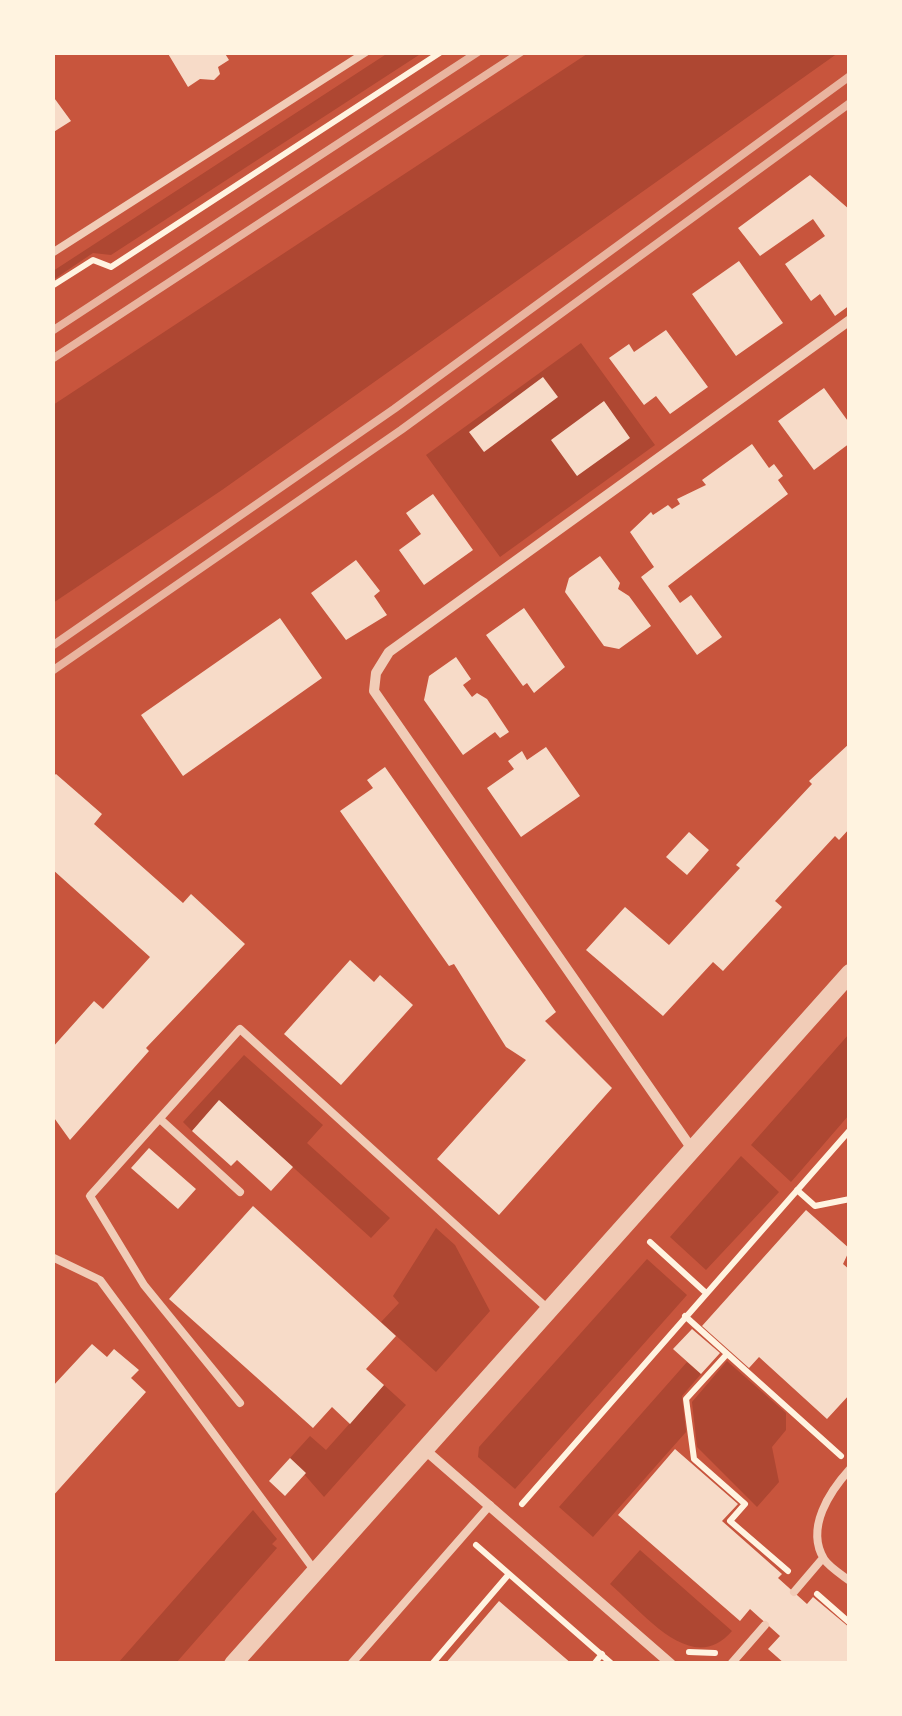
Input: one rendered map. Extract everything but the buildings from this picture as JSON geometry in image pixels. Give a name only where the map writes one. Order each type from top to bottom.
[{"type":"street","points":[[692,1149],[374,691],[376,673],[389,652],[850,320]]},
{"type":"street","points":[[233,1664],[850,974]]},
{"type":"street","points":[[424,1449],[671,1664]]},
{"type":"lane","points":[[52,253],[366,52]]},
{"type":"lane","points":[[240,1403],[144,1285],[90,1196],[240,1029],[548,1310]]},
{"type":"lane","points":[[160,1118],[240,1192]]},
{"type":"lane","points":[[52,1258],[100,1280],[314,1572]]},
{"type":"lane","points":[[794,1592],[824,1558],[821,1507],[850,1466]]},
{"type":"lane","points":[[351,1664],[490,1506]]},
{"type":"lane","points":[[824,1558],[850,1581]]},
{"type":"lane","points":[[731,1664],[765,1624]]},
{"type":"path","points":[[52,286],[92,260],[112,267],[441,52]]},
{"type":"path","points":[[535,1516],[521,1503],[850,1130]]},
{"type":"path","points":[[797,1190],[815,1206],[850,1200]]},
{"type":"path","points":[[650,1242],[706,1293]]},
{"type":"path","points":[[685,1316],[850,1466]]},
{"type":"path","points":[[727,1354],[686,1399],[694,1460],[745,1504],[730,1521],[792,1575],[784,1584]]},
{"type":"path","points":[[464,1534],[612,1664]]},
{"type":"path","points":[[432,1664],[508,1574]]},
{"type":"path","points":[[803,1600],[812,1590],[850,1623]]},
{"type":"path","points":[[678,1642],[692,1654],[718,1654]]},
{"type":"path","points":[[594,1664],[602,1654]]},
{"type":"shaded area","points":[[590,52],[838,53],[222,490],[53,603],[53,405]]},
{"type":"shaded area","points":[[388,53],[422,53],[111,255],[93,253],[53,280],[53,271]]},
{"type":"shaded area","points":[[581,343],[655,445],[500,557],[426,455]]},
{"type":"shaded area","points":[[849,1034],[849,1115],[791,1182],[751,1145]]},
{"type":"shaded area","points":[[244,1055],[323,1125],[307,1143],[390,1218],[371,1238],[220,1101],[192,1131],[183,1122]]},
{"type":"shaded area","points":[[741,1156],[779,1192],[706,1270],[670,1237]]},
{"type":"shaded area","points":[[436,1228],[455,1245],[490,1311],[436,1372],[381,1322],[399,1303],[393,1296]]},
{"type":"shaded area","points":[[647,1259],[687,1295],[515,1489],[478,1457],[479,1447]]},
{"type":"shaded area","points":[[727,1361],[786,1413],[786,1430],[772,1447],[779,1482],[757,1507],[697,1447],[692,1402]]},
{"type":"shaded area","points":[[687,1362],[701,1374],[682,1396],[686,1432],[593,1537],[559,1507]]},
{"type":"shaded area","points":[[384,1385],[406,1405],[324,1497],[290,1458],[310,1436],[326,1450]]},
{"type":"shaded area","points":[[253,1510],[277,1539],[272,1544],[277,1548],[176,1663],[118,1663]]},
{"type":"shaded area","points":[[640,1550],[732,1631],[717,1644],[701,1647],[668,1636],[653,1624],[610,1584]]},
{"type":"railway","points":[[52,331],[478,52]]},
{"type":"railway","points":[[52,359],[521,52]]},
{"type":"railway","points":[[52,646],[394,409],[850,76]]},
{"type":"railway","points":[[52,671],[401,430],[850,103]]}]
